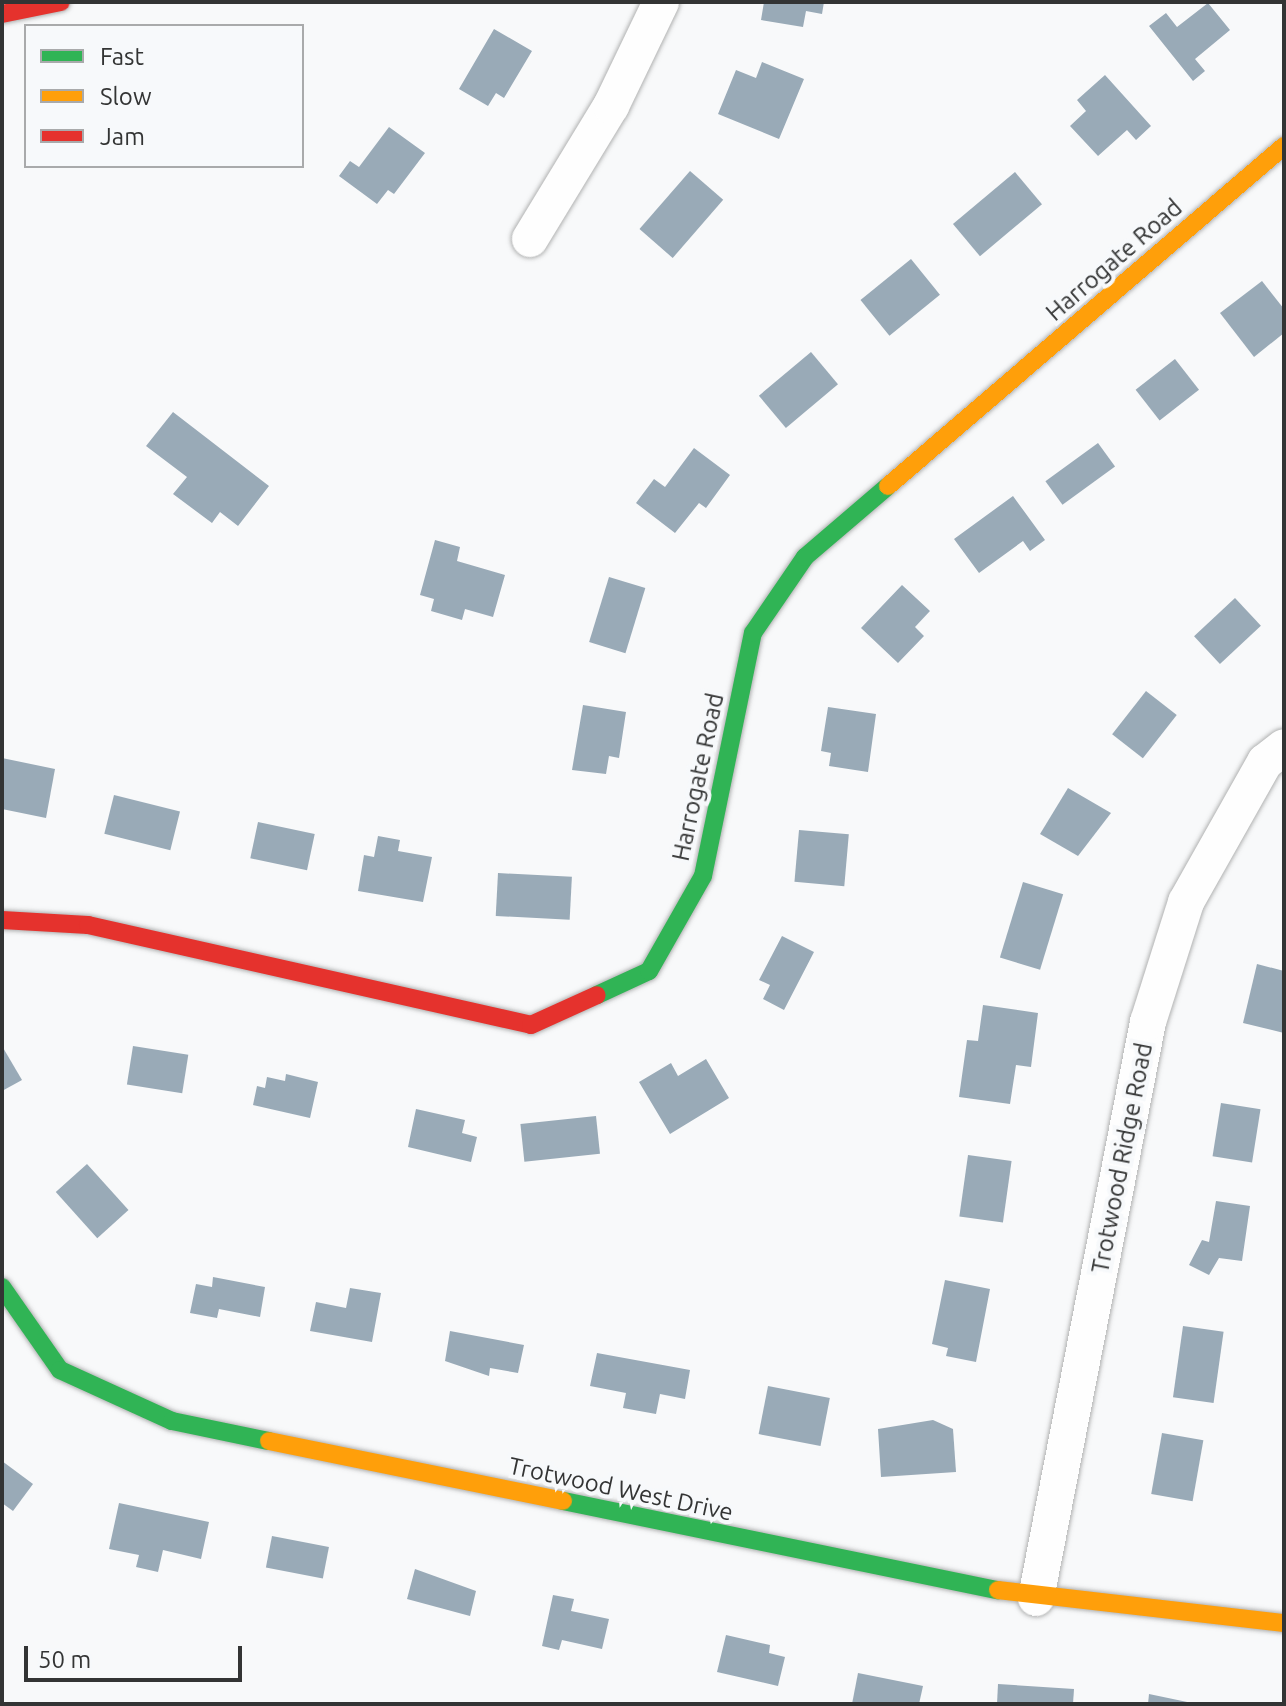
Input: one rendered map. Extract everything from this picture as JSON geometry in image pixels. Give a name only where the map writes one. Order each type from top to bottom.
[{"type":"street","points":[[2,14],[61,2]]},
{"type":"street","points":[[530,239],[611,106],[661,2]]},
{"type":"street","name":"Harrogate Road","points":[[2,920],[88,925],[531,1025],[649,971],[703,876],[753,633],[805,557],[1284,146]]},
{"type":"street","name":"Trotwood Ridge Road","points":[[1036,1598],[1148,1022],[1186,902],[1265,762],[1284,747]]},
{"type":"street","name":"Trotwood West Drive","points":[[2,1287],[60,1370],[172,1421],[1036,1598],[1284,1623]]},
{"type":"building","points":[[764,2],[824,2],[822,14],[806,11],[803,27],[761,20]]},
{"type":"building","points":[[1208,3],[1230,30],[1195,59],[1205,71],[1193,81],[1149,26],[1166,13],[1177,27]]},
{"type":"building","points":[[494,29],[532,51],[504,98],[496,93],[488,106],[459,89]]},
{"type":"building","points":[[762,62],[804,79],[779,139],[718,114],[736,70],[756,78]]},
{"type":"building","points":[[1105,75],[1151,126],[1136,140],[1127,130],[1098,156],[1070,126],[1086,111],[1077,100]]},
{"type":"building","points":[[389,127],[425,153],[394,194],[388,190],[377,204],[339,176],[350,161],[359,167]]},
{"type":"building","points":[[690,171],[723,200],[673,258],[639,229]]},
{"type":"building","points":[[1015,172],[1042,204],[980,256],[953,224]]},
{"type":"building","points":[[911,259],[940,295],[889,336],[860,300]]},
{"type":"building","points":[[1262,281],[1284,309],[1284,333],[1254,357],[1220,313]]},
{"type":"building","points":[[811,352],[838,384],[786,428],[759,396]]},
{"type":"building","points":[[1175,359],[1199,390],[1160,421],[1136,390]]},
{"type":"building","points":[[173,412],[269,486],[238,526],[220,512],[212,523],[173,494],[187,477],[146,446]]},
{"type":"building","points":[[1098,443],[1115,466],[1062,505],[1045,481]]},
{"type":"building","points":[[694,448],[730,475],[706,508],[699,503],[675,533],[636,503],[654,479],[665,487]]},
{"type":"building","points":[[1013,496],[1045,540],[1030,551],[1023,541],[979,573],[954,539]]},
{"type":"building","points":[[435,540],[460,547],[457,561],[505,575],[493,617],[465,609],[462,620],[431,611],[434,599],[420,595]]},
{"type":"building","points":[[609,577],[645,588],[625,653],[589,642]]},
{"type":"building","points":[[902,585],[930,611],[915,627],[924,636],[898,663],[861,628]]},
{"type":"building","points":[[1235,598],[1261,626],[1220,664],[1194,636]]},
{"type":"building","points":[[1146,691],[1177,715],[1143,758],[1112,734]]},
{"type":"building","points":[[583,705],[626,712],[619,758],[609,756],[606,774],[572,770]]},
{"type":"building","points":[[828,707],[876,714],[868,772],[829,766],[831,753],[821,751]]},
{"type":"building","points":[[2,758],[55,769],[46,818],[2,809]]},
{"type":"building","points":[[1068,788],[1111,813],[1078,856],[1040,834]]},
{"type":"building","points":[[114,795],[180,811],[170,850],[104,834]]},
{"type":"building","points":[[258,822],[315,834],[307,870],[250,858]]},
{"type":"building","points":[[799,830],[849,834],[844,886],[794,882]]},
{"type":"building","points":[[378,836],[400,840],[398,851],[432,857],[423,902],[358,891],[364,855],[374,857]]},
{"type":"building","points":[[498,873],[572,877],[570,920],[496,916]]},
{"type":"building","points":[[1023,882],[1063,894],[1040,970],[1000,958]]},
{"type":"building","points":[[782,936],[814,952],[784,1010],[763,999],[770,985],[759,980]]},
{"type":"building","points":[[1257,964],[1284,971],[1284,1033],[1243,1023]]},
{"type":"building","points":[[983,1005],[1038,1013],[1031,1067],[1016,1065],[1010,1104],[959,1097],[967,1040],[978,1041]]},
{"type":"building","points":[[2,1046],[22,1080],[2,1091]]},
{"type":"building","points":[[133,1046],[188,1055],[182,1093],[127,1085]]},
{"type":"building","points":[[706,1059],[729,1098],[670,1134],[639,1082],[671,1063],[678,1076]]},
{"type":"building","points":[[286,1074],[318,1082],[310,1118],[253,1105],[257,1086],[265,1088],[267,1077],[285,1081]]},
{"type":"building","points":[[1221,1103],[1261,1109],[1252,1163],[1213,1156]]},
{"type":"building","points":[[416,1109],[465,1120],[462,1133],[477,1137],[471,1162],[408,1147]]},
{"type":"building","points":[[596,1116],[600,1154],[524,1162],[520,1124]]},
{"type":"building","points":[[968,1155],[1012,1161],[1003,1223],[959,1216]]},
{"type":"building","points":[[87,1164],[128,1210],[97,1238],[56,1192]]},
{"type":"building","points":[[1216,1201],[1250,1206],[1242,1261],[1219,1258],[1209,1275],[1189,1265],[1202,1240],[1209,1242]]},
{"type":"building","points":[[213,1277],[265,1287],[260,1317],[219,1309],[217,1318],[190,1313],[196,1284],[212,1287]]},
{"type":"building","points":[[945,1280],[990,1289],[976,1362],[946,1356],[948,1348],[932,1344]]},
{"type":"building","points":[[350,1288],[381,1293],[372,1342],[310,1331],[316,1302],[346,1308]]},
{"type":"building","points":[[1183,1326],[1224,1332],[1214,1403],[1173,1397]]},
{"type":"building","points":[[450,1331],[524,1345],[518,1373],[490,1368],[489,1376],[445,1361]]},
{"type":"building","points":[[597,1353],[690,1370],[685,1399],[660,1394],[656,1414],[623,1408],[626,1393],[590,1386]]},
{"type":"building","points":[[768,1386],[830,1398],[820,1446],[759,1434]]},
{"type":"building","points":[[933,1420],[953,1429],[956,1472],[881,1477],[878,1429]]},
{"type":"building","points":[[1162,1433],[1203,1440],[1193,1501],[1151,1494]]},
{"type":"building","points":[[2,1461],[33,1484],[13,1511],[2,1503]]},
{"type":"building","points":[[119,1503],[209,1522],[201,1559],[163,1550],[158,1572],[136,1567],[139,1555],[109,1549]]},
{"type":"building","points":[[272,1536],[329,1547],[323,1578],[266,1567]]},
{"type":"building","points":[[415,1569],[476,1591],[470,1616],[407,1599]]},
{"type":"building","points":[[553,1595],[574,1599],[571,1611],[609,1619],[602,1649],[562,1640],[559,1650],[542,1646]]},
{"type":"building","points":[[726,1635],[770,1645],[769,1653],[785,1657],[778,1686],[717,1672]]},
{"type":"building","points":[[858,1673],[923,1686],[919,1704],[852,1704]]},
{"type":"building","points":[[998,1684],[1074,1689],[1073,1704],[997,1704]]},
{"type":"building","points":[[1149,1694],[1192,1703],[1192,1704],[1148,1704]]},
{"type":"traffic: fast","points":[[597,995],[649,971],[703,876],[753,633],[805,557],[888,486]]},
{"type":"traffic: fast","points":[[2,1287],[60,1370],[172,1421],[269,1441]]},
{"type":"traffic: fast","points":[[563,1501],[998,1590]]},
{"type":"traffic: slow","points":[[888,486],[1284,146]]},
{"type":"traffic: slow","points":[[269,1441],[563,1501]]},
{"type":"traffic: slow","points":[[998,1590],[1284,1623]]},
{"type":"traffic: jam","points":[[2,14],[61,2]]},
{"type":"traffic: jam","points":[[2,920],[88,925],[531,1025],[597,995]]}]
